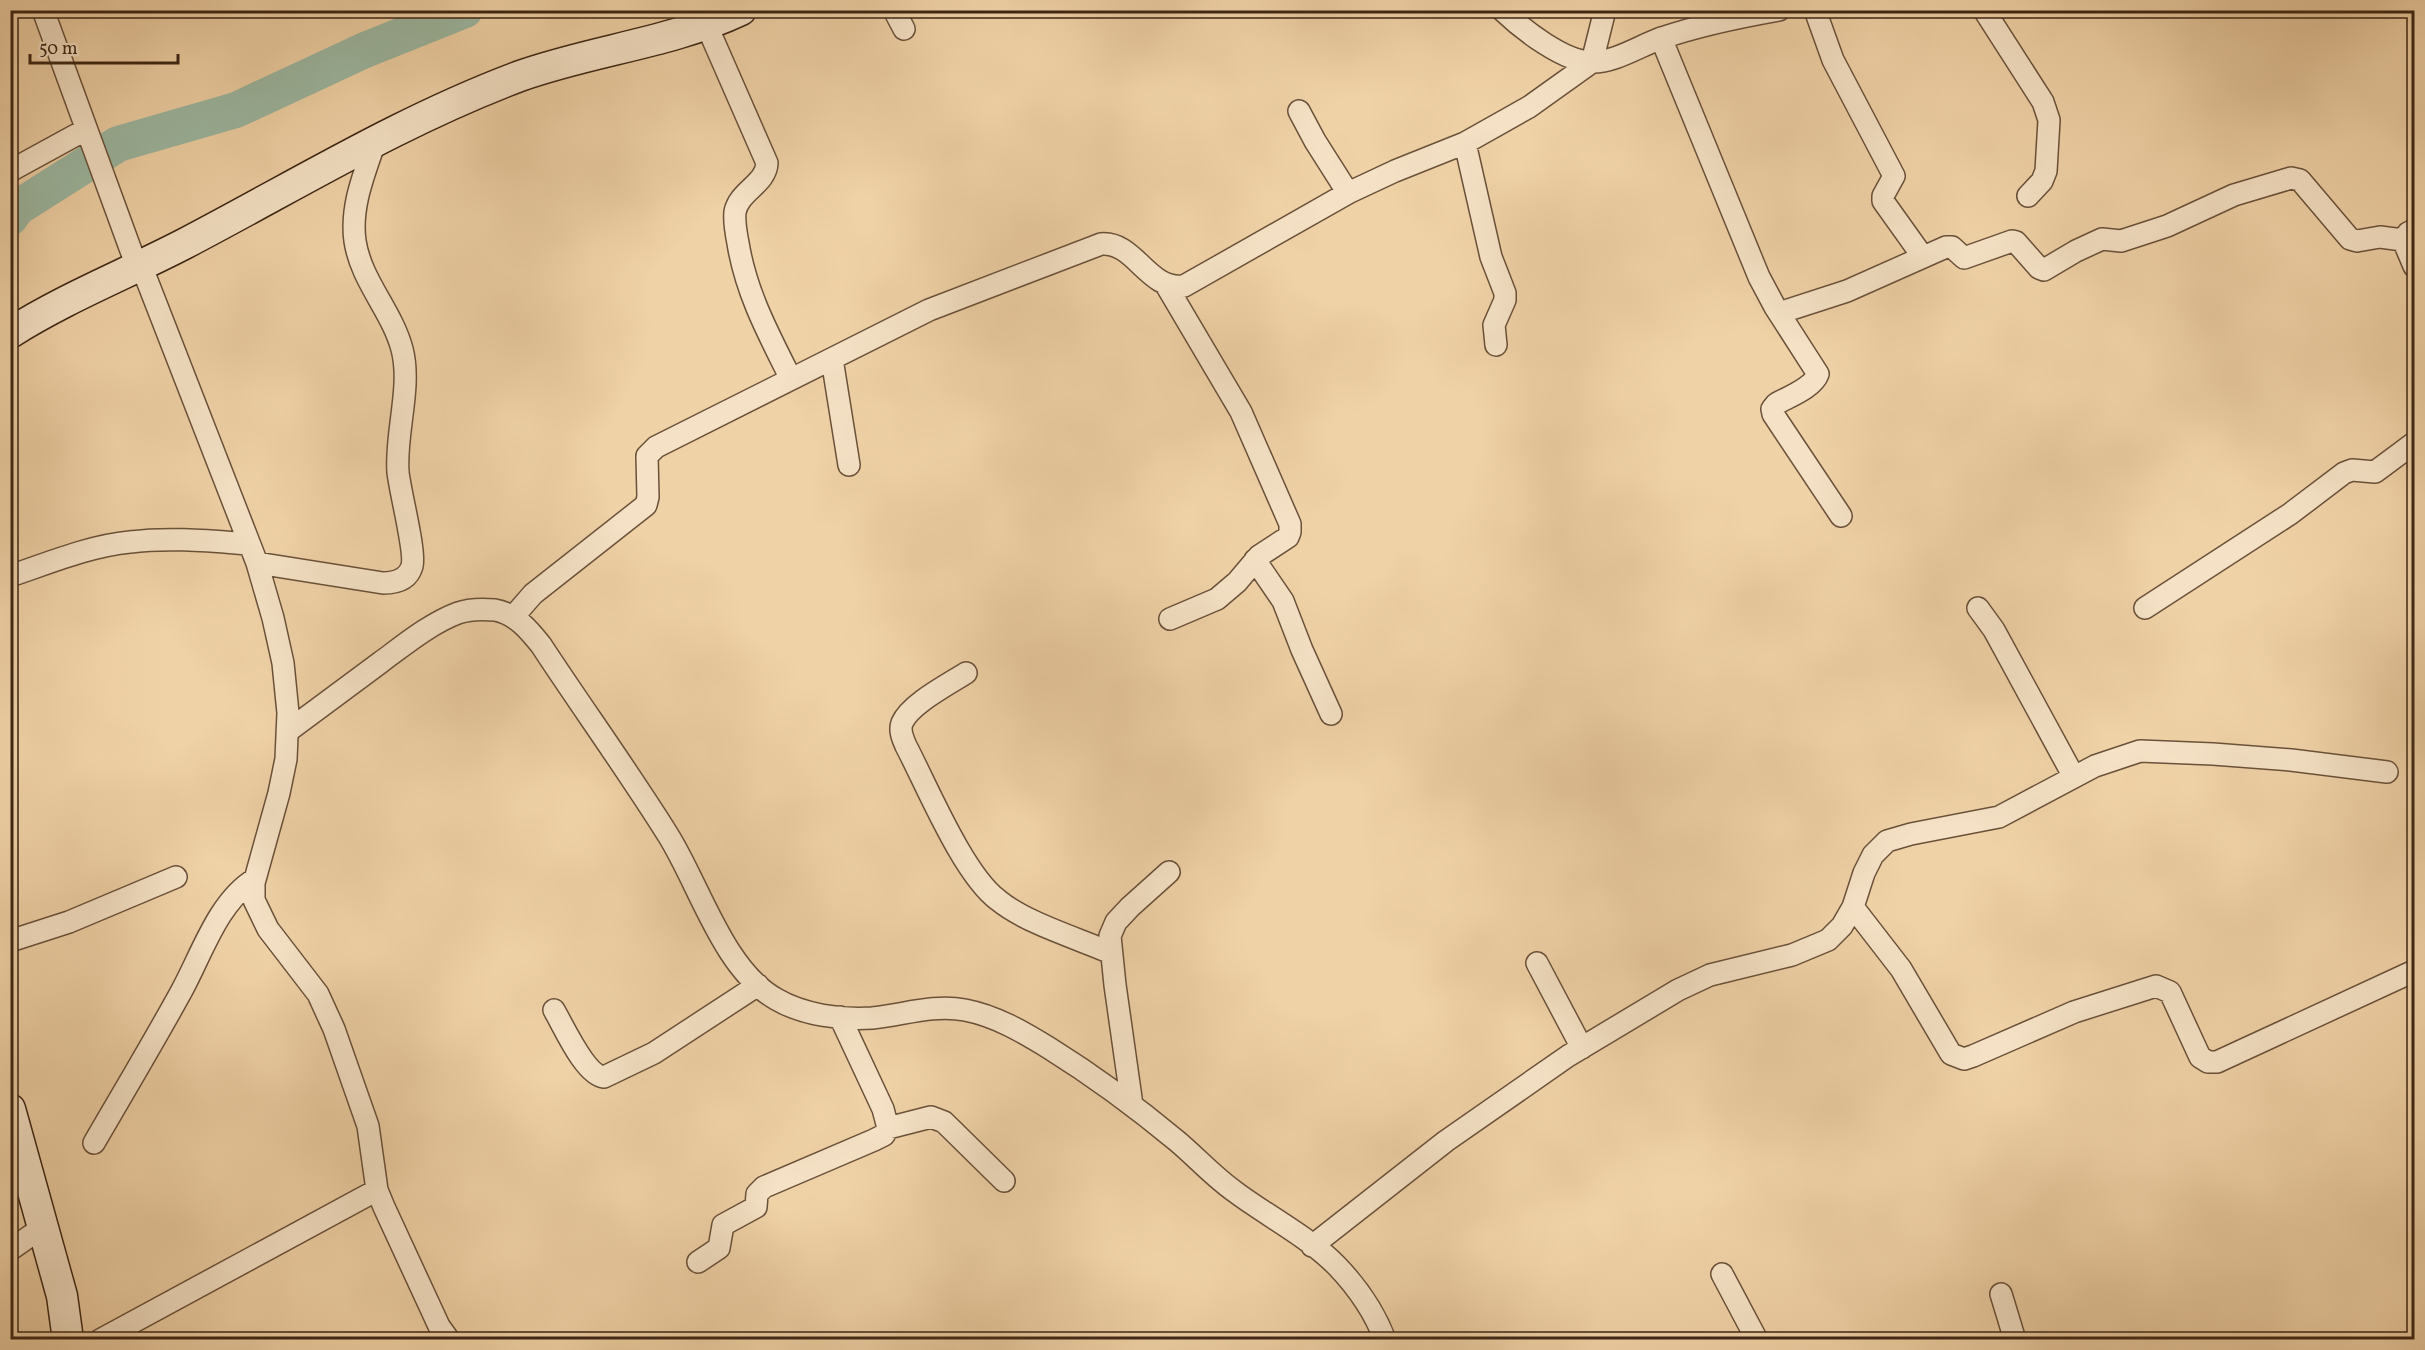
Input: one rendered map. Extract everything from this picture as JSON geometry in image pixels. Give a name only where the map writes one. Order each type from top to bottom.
[{"type":"main road","points":[[10,333],[182,245],[376,139],[463,99],[522,76],[707,26],[741,10]]},
{"type":"main road","points":[[10,1109],[62,1296],[68,1340]]},
{"type":"street","points":[[43,10],[86,132],[253,554],[273,618],[283,663],[288,731],[286,759],[279,793],[255,879],[253,893],[260,917],[308,978],[334,1029],[368,1126],[377,1190],[439,1326],[449,1340]]},
{"type":"street","points":[[1502,10],[1557,51],[1592,63]]},
{"type":"street","points":[[1592,63],[1605,10]]},
{"type":"street","points":[[1166,285],[1177,287],[1191,282],[1348,193],[1465,142],[1529,107],[1592,63],[1705,25],[1779,10]]},
{"type":"street","points":[[1815,10],[1833,60],[1894,176],[1883,196],[1883,201],[1923,257]]},
{"type":"street","points":[[1984,10],[2043,102],[2049,120],[2046,171],[2042,181],[2028,196]]},
{"type":"street","points":[[707,26],[767,163],[765,174],[742,196],[737,204],[735,226],[742,271],[749,291],[791,379]]},
{"type":"street","points":[[1661,38],[1759,277],[1818,374],[1816,380],[1776,404],[1772,409],[1773,414],[1841,516]]},
{"type":"street","points":[[1299,111],[1348,193]]},
{"type":"street","points":[[10,171],[86,132]]},
{"type":"street","points":[[10,576],[81,553],[130,541],[179,539],[383,583],[401,580],[408,574],[412,567],[412,552],[397,463],[405,378],[402,350],[393,325],[367,275],[354,236],[356,201],[376,139]]},
{"type":"street","points":[[1465,142],[1491,257],[1505,293],[1505,300],[1494,325],[1496,345]]},
{"type":"street","points":[[1779,313],[1847,291],[1949,246],[1964,258],[2012,241],[2039,268],[2044,270],[2102,239],[2118,242],[2167,226],[2234,195],[2291,178],[2300,180],[2350,239],[2362,241],[2409,235],[2415,266]]},
{"type":"street","points":[[513,617],[532,594],[646,505],[648,497],[646,463],[651,451],[929,310],[1101,244],[1118,246],[1166,285],[1241,412],[1290,524],[1288,537],[1255,560],[1227,592],[1170,619]]},
{"type":"street","points":[[832,359],[849,465]]},
{"type":"street","points":[[2145,608],[2290,514],[2348,471],[2375,472],[2415,443]]},
{"type":"street","points":[[1255,560],[1283,601],[1330,714]]},
{"type":"street","points":[[1978,608],[1994,630],[2074,777]]},
{"type":"street","points":[[288,731],[408,643],[446,619],[460,612],[475,610],[494,610],[513,617],[527,627],[542,645],[639,789],[670,838],[726,945],[758,985],[776,1000],[790,1006],[840,1017],[873,1018],[948,1008],[979,1014],[1021,1031],[1092,1075],[1132,1105],[1231,1189],[1312,1246],[1339,1268],[1361,1295],[1385,1340]]},
{"type":"street","points":[[966,673],[907,715],[901,734],[906,746],[979,881],[996,900],[1017,913],[1111,953]]},
{"type":"street","points":[[1312,1246],[1446,1141],[1582,1048],[1678,990],[1710,975],[1791,956],[1828,939],[1842,926],[1853,907],[1864,873],[1873,855],[1887,841],[1911,834],[2000,817],[2106,761],[2132,753],[2150,751],[2291,760],[2387,772]]},
{"type":"street","points":[[1132,1105],[1110,936],[1116,922],[1169,872]]},
{"type":"street","points":[[10,941],[69,922],[176,877]]},
{"type":"street","points":[[94,1143],[180,993],[222,913],[236,894],[255,879]]},
{"type":"street","points":[[1853,907],[1901,969],[1950,1054],[1964,1059],[2074,1012],[2156,986],[2170,992],[2200,1057],[2208,1062],[2217,1062],[2415,971]]},
{"type":"street","points":[[1537,963],[1582,1048]]},
{"type":"street","points":[[554,1010],[586,1065],[598,1077],[604,1077],[654,1053],[758,985]]},
{"type":"street","points":[[698,1262],[719,1248],[723,1225],[756,1207],[757,1194],[764,1187],[884,1135],[888,1128],[883,1109],[840,1017]]},
{"type":"street","points":[[888,1128],[931,1117],[944,1122],[1004,1181]]},
{"type":"street","points":[[100,1340],[377,1190]]},
{"type":"street","points":[[10,1250],[44,1227]]},
{"type":"street","points":[[1722,1274],[1757,1340]]},
{"type":"street","points":[[2001,1294],[2015,1340]]},
{"type":"waterway","points":[[10,218],[17,208],[118,144],[236,110],[365,50],[465,10]]}]
